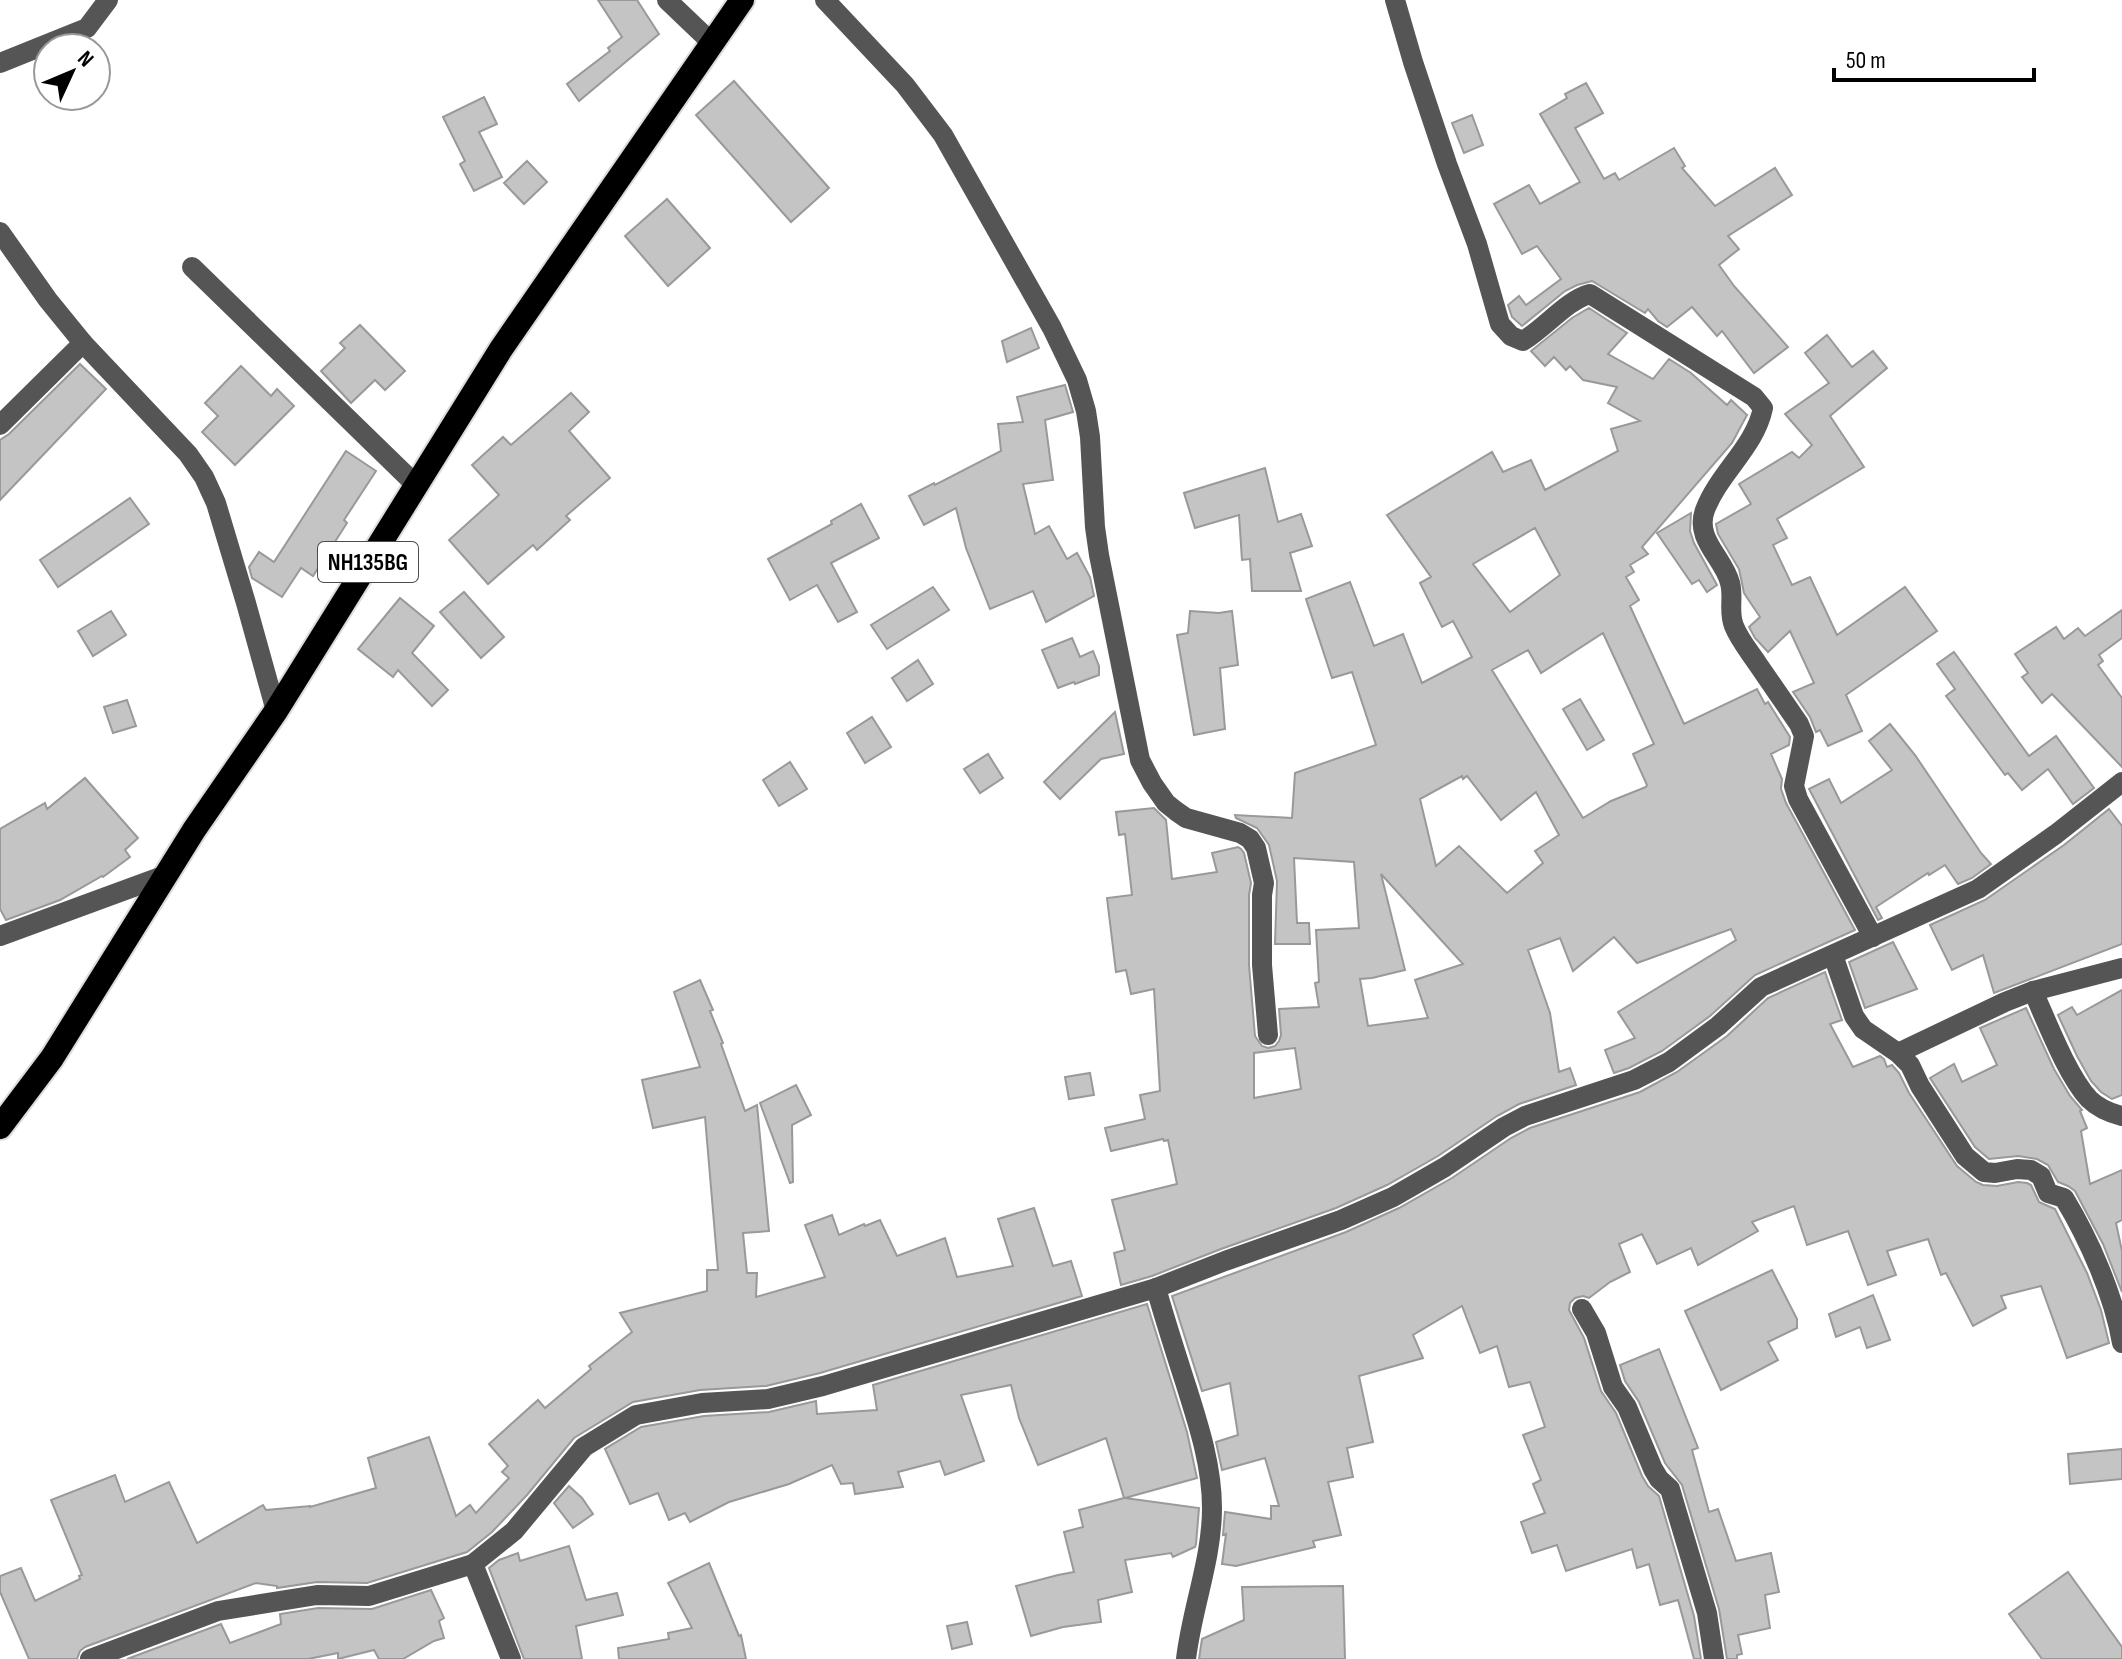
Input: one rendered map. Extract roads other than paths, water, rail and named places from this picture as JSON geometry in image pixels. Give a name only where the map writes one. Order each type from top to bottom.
[{"type":"highway","name":"NH135BG","points":[[0,1127],[52,1058],[194,830],[276,711],[501,349],[742,0]]},
{"type":"street","points":[[0,63],[87,28],[108,0]]},
{"type":"street","points":[[667,0],[712,43]]},
{"type":"street","points":[[825,0],[905,85],[943,135],[1052,328],[1077,380],[1090,437],[1099,555],[1140,760],[1166,803],[1176,811],[1186,818],[1240,833],[1250,839],[1256,848],[1264,883],[1262,965],[1268,1035]]},
{"type":"street","points":[[1395,0],[1447,164],[1477,244],[1500,324],[1511,336],[1523,341],[1580,297],[1590,294],[1754,397],[1763,408],[1755,433],[1719,484],[1701,519],[1705,536],[1730,583],[1733,625],[1804,736],[1794,786],[1798,799],[1873,937]]},
{"type":"street","points":[[0,232],[83,343],[188,454],[204,477],[216,503],[276,711]]},
{"type":"street","points":[[192,267],[416,485]]},
{"type":"street","points":[[0,425],[83,343]]},
{"type":"street","points":[[90,1659],[218,1611],[317,1595],[369,1596],[473,1564],[514,1531],[584,1447],[636,1415],[702,1403],[768,1399],[823,1386],[1156,1288],[1341,1220],[1393,1197],[1432,1175],[1525,1116],[1634,1080],[1669,1062],[1718,1026],[1761,987],[1978,889],[2122,782]]},
{"type":"street","points":[[0,936],[166,875]]},
{"type":"street","points":[[1833,955],[1854,1016],[1863,1029],[1910,1065],[1920,1086],[1974,1166],[1984,1172],[1995,1173],[2031,1170],[2041,1176],[2048,1193],[2064,1198],[2107,1290],[2122,1343]]},
{"type":"street","points":[[1898,1053],[2033,991],[2122,968]]},
{"type":"street","points":[[2033,991],[2083,1091],[2103,1110],[2122,1116]]},
{"type":"street","points":[[1156,1288],[1201,1431],[1212,1507],[1210,1542],[1189,1630],[1186,1659]]},
{"type":"street","points":[[1582,1309],[1596,1333],[1613,1387],[1627,1407],[1653,1469],[1670,1489],[1707,1613],[1714,1659]]},
{"type":"street","points":[[473,1564],[511,1659]]}]
